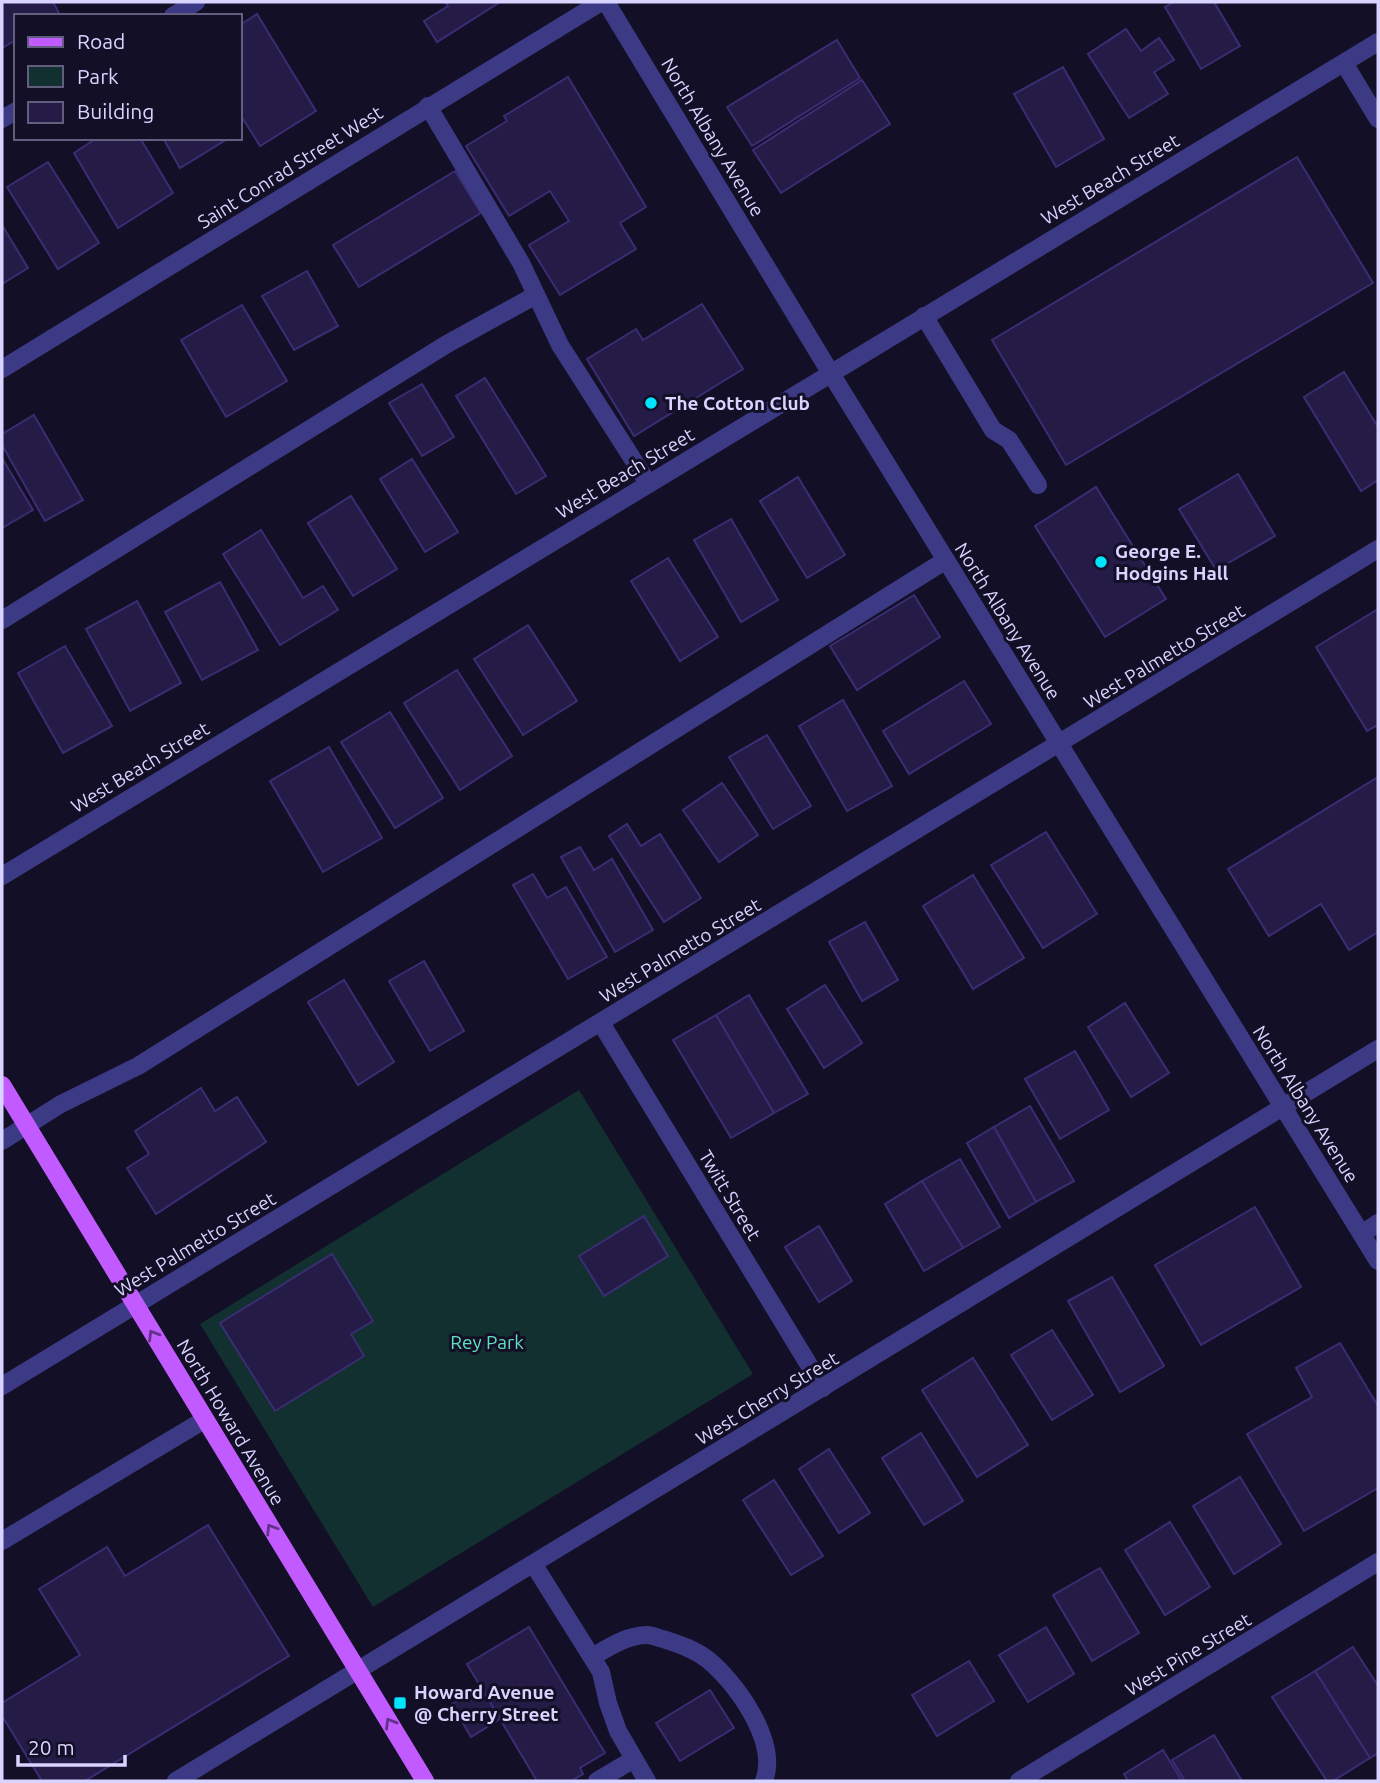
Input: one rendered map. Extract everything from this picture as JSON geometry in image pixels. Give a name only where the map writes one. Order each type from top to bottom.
[{"type":"main road","name":"North Howard Avenue","points":[[2,1084],[425,1781]]},
{"type":"street","points":[[176,14],[196,2]]},
{"type":"street","name":"Saint Conrad Street West","points":[[2,369],[601,2]]},
{"type":"street","name":"North Albany Avenue","points":[[606,2],[830,372],[1378,1261]]},
{"type":"street","name":"West Beach Street","points":[[2,876],[1378,42]]},
{"type":"street","points":[[1344,62],[1378,119]]},
{"type":"street","points":[[428,106],[521,263],[561,345],[648,483]]},
{"type":"street","points":[[2,620],[447,344],[536,295]]},
{"type":"street","points":[[924,316],[993,430],[1009,440],[1038,485]]},
{"type":"street","name":"West Palmetto Street","points":[[2,1386],[1378,549]]},
{"type":"street","points":[[2,1141],[61,1104],[138,1066],[946,560]]},
{"type":"street","name":"Twitt Street","points":[[601,1023],[823,1388]]},
{"type":"street","name":"West Cherry Street","points":[[176,1781],[1378,1049]]},
{"type":"street","points":[[1362,1234],[1378,1223]]},
{"type":"street","points":[[2,1541],[204,1420]]},
{"type":"street","name":"West Pine Street","points":[[1019,1781],[1378,1562]]},
{"type":"street","points":[[534,1565],[601,1672],[618,1731],[647,1781]]},
{"type":"street","points":[[592,1657],[625,1639],[647,1635],[683,1645],[705,1657],[726,1675],[757,1724],[768,1771],[764,1781]]},
{"type":"street","points":[[597,1781],[634,1759]]},
{"type":"green space","name":"Rey Park","points":[[579,1090],[753,1374],[373,1607],[200,1324]]},
{"type":"building","points":[[2,2],[53,2],[59,14],[14,14],[14,41],[2,48]]},
{"type":"building","points":[[445,2],[500,2],[437,42],[424,21],[448,6]]},
{"type":"building","points":[[1174,2],[1214,2],[1240,46],[1201,69],[1165,7]]},
{"type":"building","points":[[257,14],[316,111],[260,146],[242,117],[242,24]]},
{"type":"building","points":[[1126,29],[1141,51],[1159,38],[1174,60],[1154,72],[1168,94],[1129,118],[1088,54]]},
{"type":"building","points":[[837,40],[860,78],[752,146],[727,107]]},
{"type":"building","points":[[1063,67],[1104,139],[1056,167],[1014,94]]},
{"type":"building","points":[[568,77],[646,207],[620,223],[636,249],[560,295],[529,245],[569,221],[550,191],[509,216],[466,146],[507,121],[504,116]]},
{"type":"building","points":[[862,80],[890,124],[781,193],[753,150]]},
{"type":"building","points":[[94,140],[141,140],[173,193],[118,228],[74,153]]},
{"type":"building","points":[[164,140],[226,140],[180,168]]},
{"type":"building","points":[[1297,157],[1373,283],[1066,465],[992,340]]},
{"type":"building","points":[[48,162],[99,243],[58,269],[7,187]]},
{"type":"building","points":[[455,171],[481,213],[359,287],[333,245]]},
{"type":"building","points":[[2,225],[28,268],[2,284]]},
{"type":"building","points":[[307,271],[338,326],[294,350],[262,296]]},
{"type":"building","name":"The Cotton Club","points":[[702,304],[743,369],[634,436],[587,359],[636,329],[643,340]]},
{"type":"building","points":[[242,305],[287,381],[226,417],[181,340]]},
{"type":"building","points":[[1344,372],[1378,427],[1378,480],[1361,491],[1304,397]]},
{"type":"building","points":[[485,378],[546,476],[516,494],[456,396]]},
{"type":"building","points":[[422,384],[454,437],[422,456],[389,403]]},
{"type":"building","points":[[34,415],[83,500],[45,521],[2,445],[2,434]]},
{"type":"building","points":[[2,458],[33,510],[2,528]]},
{"type":"building","points":[[412,459],[458,532],[425,552],[380,479]]},
{"type":"building","points":[[1238,474],[1275,536],[1216,570],[1179,509]]},
{"type":"building","points":[[798,477],[845,555],[807,578],[760,501]]},
{"type":"building","name":"George E. Hodgins Hall","points":[[1096,487],[1166,599],[1105,637],[1035,526]]},
{"type":"building","points":[[351,496],[397,569],[353,596],[308,523]]},
{"type":"building","points":[[731,519],[778,600],[741,622],[694,540]]},
{"type":"building","points":[[261,530],[303,598],[323,586],[338,610],[280,645],[223,554]]},
{"type":"building","points":[[668,558],[718,637],[680,661],[631,581]]},
{"type":"building","points":[[220,582],[258,650],[202,680],[165,612]]},
{"type":"building","points":[[914,595],[940,637],[857,690],[830,646]]},
{"type":"building","points":[[137,601],[181,683],[130,711],[86,629]]},
{"type":"building","points":[[1378,609],[1378,725],[1367,731],[1316,647]]},
{"type":"building","points":[[528,625],[577,701],[523,735],[474,659]]},
{"type":"building","points":[[65,646],[112,726],[63,753],[18,673]]},
{"type":"building","points":[[457,670],[512,756],[460,790],[404,703]]},
{"type":"building","points":[[964,681],[991,724],[909,774],[883,731]]},
{"type":"building","points":[[843,700],[892,786],[847,811],[799,726]]},
{"type":"building","points":[[390,712],[443,798],[395,828],[341,742]]},
{"type":"building","points":[[767,735],[811,806],[773,829],[729,757]]},
{"type":"building","points":[[329,747],[382,838],[323,872],[270,781]]},
{"type":"building","points":[[1378,777],[1378,932],[1349,950],[1321,904],[1269,936],[1228,869]]},
{"type":"building","points":[[722,783],[758,835],[719,862],[683,810]]},
{"type":"building","points":[[627,824],[641,846],[660,834],[701,898],[664,922],[609,836]]},
{"type":"building","points":[[1046,832],[1097,914],[1043,948],[991,865]]},
{"type":"building","points":[[580,847],[594,870],[612,859],[653,930],[615,952],[561,857]]},
{"type":"building","points":[[533,874],[547,898],[566,887],[607,957],[568,979],[513,885]]},
{"type":"building","points":[[973,875],[1024,958],[973,989],[923,906]]},
{"type":"building","points":[[865,922],[898,980],[862,1001],[829,942]]},
{"type":"building","points":[[424,961],[464,1031],[430,1051],[389,981]]},
{"type":"building","points":[[344,980],[394,1062],[358,1085],[308,1002]]},
{"type":"building","points":[[825,985],[862,1043],[824,1068],[787,1009]]},
{"type":"building","points":[[749,995],[808,1094],[774,1113],[716,1015]]},
{"type":"building","points":[[1125,1003],[1169,1073],[1131,1097],[1088,1027]]},
{"type":"building","points":[[716,1015],[774,1113],[731,1138],[673,1040]]},
{"type":"building","points":[[1075,1051],[1109,1110],[1060,1139],[1025,1079]]},
{"type":"building","points":[[201,1088],[215,1111],[237,1097],[266,1142],[156,1214],[127,1168],[149,1154],[135,1131]]},
{"type":"building","points":[[1030,1106],[1074,1181],[1036,1202],[994,1127]]},
{"type":"building","points":[[994,1127],[1036,1202],[1009,1218],[967,1143]]},
{"type":"building","points":[[960,1159],[1000,1227],[963,1248],[922,1181]]},
{"type":"building","points":[[922,1181],[963,1248],[924,1271],[885,1204]]},
{"type":"building","points":[[1255,1207],[1301,1287],[1201,1345],[1155,1265]]},
{"type":"building","points":[[644,1216],[668,1256],[604,1296],[579,1256]]},
{"type":"building","points":[[819,1226],[852,1281],[819,1302],[785,1247]]},
{"type":"building","points":[[332,1254],[373,1321],[351,1334],[364,1356],[275,1411],[220,1323]]},
{"type":"building","points":[[1112,1277],[1164,1366],[1120,1392],[1068,1301]]},
{"type":"building","points":[[1052,1330],[1093,1395],[1052,1420],[1011,1355]]},
{"type":"building","points":[[1340,1343],[1378,1406],[1378,1488],[1304,1531],[1247,1434],[1312,1397],[1296,1368]]},
{"type":"building","points":[[973,1358],[1028,1445],[977,1477],[922,1390]]},
{"type":"building","points":[[921,1433],[963,1501],[924,1525],[882,1458]]},
{"type":"building","points":[[829,1449],[870,1513],[839,1533],[799,1469]]},
{"type":"building","points":[[1240,1477],[1281,1544],[1234,1574],[1193,1506]]},
{"type":"building","points":[[774,1480],[823,1556],[791,1575],[743,1500]]},
{"type":"building","points":[[1170,1522],[1210,1587],[1165,1615],[1125,1550]]},
{"type":"building","points":[[208,1525],[289,1656],[85,1781],[42,1781],[2,1716],[2,1703],[80,1655],[39,1589],[107,1547],[125,1576]]},
{"type":"building","points":[[1100,1568],[1139,1633],[1092,1661],[1053,1595]]},
{"type":"building","points":[[529,1627],[605,1753],[580,1768],[583,1774],[571,1781],[537,1781],[467,1664]]},
{"type":"building","points":[[1046,1627],[1074,1674],[1028,1702],[999,1655]]},
{"type":"building","points":[[1353,1647],[1378,1686],[1378,1753],[1370,1758],[1315,1671]]},
{"type":"building","points":[[969,1661],[994,1701],[937,1736],[912,1695]]},
{"type":"building","points":[[1315,1671],[1370,1758],[1333,1781],[1327,1781],[1272,1697]]},
{"type":"building","points":[[481,1687],[500,1719],[471,1737],[452,1704]]},
{"type":"building","points":[[710,1690],[734,1728],[680,1761],[656,1723]]},
{"type":"building","points":[[1214,1735],[1242,1781],[1185,1781],[1172,1760]]},
{"type":"building","points":[[1163,1750],[1182,1781],[1128,1781],[1124,1774]]},
{"type":"place","name":"The Cotton Club","points":[[651,403]]},
{"type":"place","name":"George E. Hodgins Hall","points":[[1101,562]]},
{"type":"place","name":"Howard Avenue @ Cherry Street","points":[[400,1703]]}]
